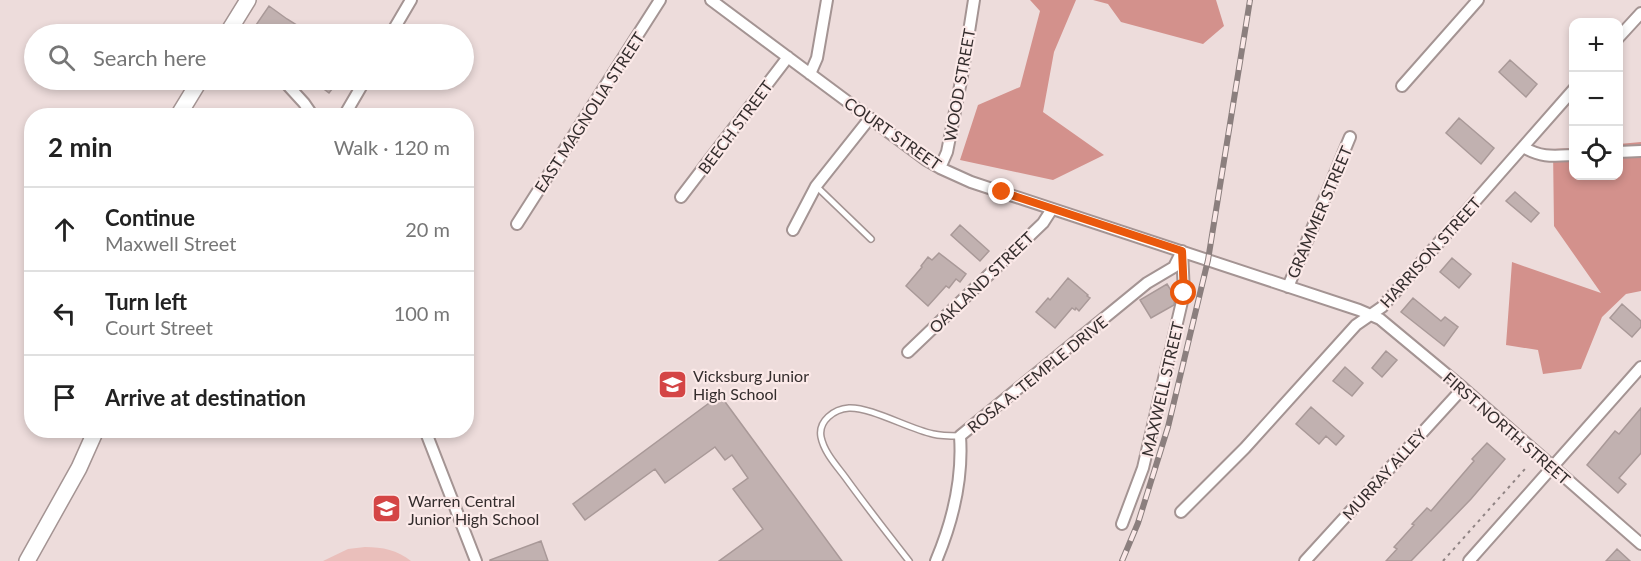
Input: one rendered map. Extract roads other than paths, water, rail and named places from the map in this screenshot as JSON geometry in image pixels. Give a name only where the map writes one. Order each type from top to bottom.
[{"type":"street","points":[[234,24],[248,0]]},
{"type":"street","points":[[397,24],[411,0]]},
{"type":"street","name":"EAST MAGNOLIA STREET","points":[[517,224],[660,0]]},
{"type":"street","name":"COURT STREET","points":[[711,0],[926,160],[940,168],[971,182],[1370,315]]},
{"type":"street","points":[[810,74],[817,58],[827,0]]},
{"type":"street","name":"WOOD STREET","points":[[940,168],[947,152],[974,0]]},
{"type":"street","points":[[1402,86],[1478,0]]},
{"type":"street","points":[[1623,33],[1641,13]]},
{"type":"street","name":"BEECH STREET","points":[[681,197],[788,57]]},
{"type":"street","points":[[183,108],[194,90]]},
{"type":"street","points":[[292,90],[307,108]]},
{"type":"street","points":[[349,108],[359,90]]},
{"type":"street","name":"HARRISON STREET","points":[[1181,512],[1245,448],[1356,325],[1382,307],[1569,95]]},
{"type":"street","points":[[794,230],[816,186],[870,118]]},
{"type":"street","name":"GRAMMER STREET","points":[[1288,287],[1350,137]]},
{"type":"street","points":[[1523,147],[1536,154],[1569,155]]},
{"type":"street","points":[[1623,152],[1641,151]]},
{"type":"street","name":"OAKLAND STREET","points":[[908,352],[1043,223],[1052,209]]},
{"type":"street","name":"ROSA A. TEMPLE DRIVE","points":[[936,561],[953,506],[961,454],[960,436],[1148,284],[1173,267],[1182,251]]},
{"type":"street","name":"MAXWELL STREET","points":[[1122,524],[1143,468],[1184,293],[1182,251]]},
{"type":"street","name":"FIRST NORTH STREET","points":[[1370,315],[1380,319],[1463,388],[1641,544]]},
{"type":"street","points":[[1469,561],[1641,367]]},
{"type":"street","name":"MURRAY ALLEY","points":[[1305,561],[1463,388]]},
{"type":"street","points":[[27,561],[79,468],[92,438]]},
{"type":"street","points":[[428,438],[476,561]]},
{"type":"lane","points":[[816,186],[871,239]]},
{"type":"lane","points":[[909,561],[872,515],[826,450],[821,436],[822,425],[828,416],[849,408],[862,410],[933,435],[960,436]]},
{"type":"railway","points":[[1122,561],[1138,523],[1168,427],[1208,260],[1250,0]]},
{"type":"place","name":"Vicksburg Junior High School","points":[[672,384]]},
{"type":"place","name":"Warren Central Junior High School","points":[[387,509]]}]
